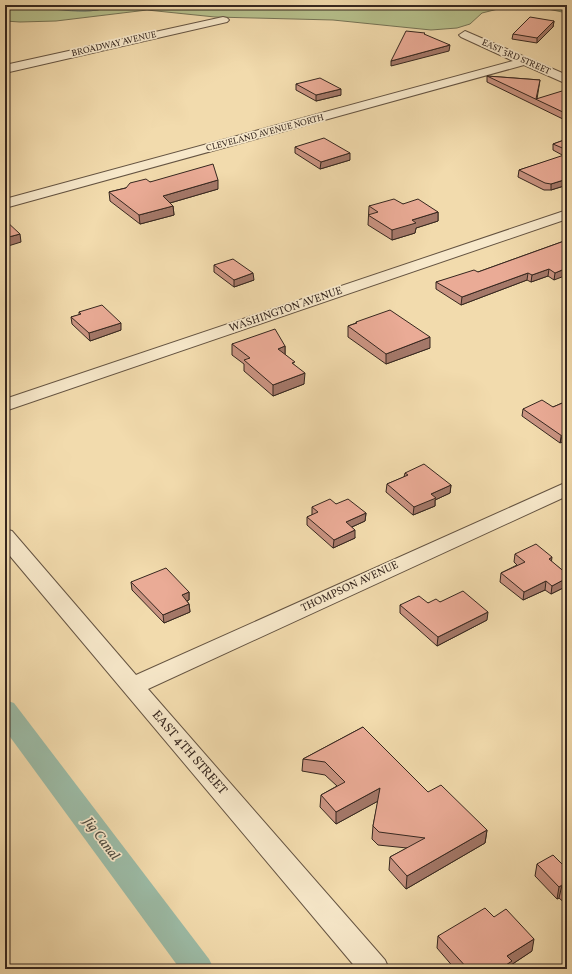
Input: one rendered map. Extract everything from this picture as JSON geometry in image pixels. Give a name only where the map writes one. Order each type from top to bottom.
[{"type":"street","name":"BROADWAY AVENUE","points":[[5,69],[223,20]]},
{"type":"street","name":"EAST 3RD STREET","points":[[465,35],[567,80]]},
{"type":"street","name":"CLEVELAND AVENUE NORTH","points":[[5,204],[526,61]]},
{"type":"street","name":"WASHINGTON AVENUE","points":[[5,405],[567,214]]},
{"type":"street","name":"THOMPSON AVENUE","points":[[133,686],[567,488]]},
{"type":"street","name":"EAST 4TH STREET","points":[[5,536],[375,969]]},
{"type":"green space","points":[[109,5],[567,5],[567,13],[543,8],[498,9],[482,13],[470,24],[457,28],[431,30],[333,20],[215,17],[147,10],[56,21],[5,21],[5,10],[16,8],[30,7],[90,11],[102,9]]},
{"type":"shaded area","points":[[5,5],[110,6],[98,10],[72,11],[31,7],[5,10]]},
{"type":"building","points":[[530,17],[554,21],[537,38],[513,34]]},
{"type":"building","points":[[406,31],[425,33],[424,34],[450,45],[391,61]]},
{"type":"building","points":[[487,76],[540,80],[536,99],[562,91],[567,94],[567,114]]},
{"type":"building","points":[[320,78],[341,89],[316,95],[296,84]]},
{"type":"building","points":[[324,138],[350,153],[321,162],[295,147]]},
{"type":"building","points":[[567,139],[567,150],[553,144]]},
{"type":"building","points":[[567,154],[567,179],[551,184],[545,183],[519,170]]},
{"type":"building","points":[[213,164],[218,180],[163,196],[173,206],[139,215],[109,192],[126,188],[130,183],[146,179],[150,182]]},
{"type":"building","points":[[394,199],[403,204],[418,199],[438,212],[412,220],[416,223],[392,230],[368,215],[378,212],[369,206]]},
{"type":"building","points":[[5,220],[20,234],[5,238]]},
{"type":"building","points":[[567,240],[567,268],[555,273],[549,269],[532,275],[528,273],[462,297],[436,282],[474,270],[478,272]]},
{"type":"building","points":[[233,259],[253,273],[234,280],[214,265]]},
{"type":"building","points":[[102,305],[121,323],[89,333],[71,317],[81,314],[79,312]]},
{"type":"building","points":[[390,310],[430,337],[386,354],[348,326]]},
{"type":"building","points":[[275,329],[285,346],[278,349],[295,362],[292,363],[305,373],[273,385],[244,360],[250,358],[232,344]]},
{"type":"building","points":[[542,400],[553,407],[567,401],[567,433],[562,436],[523,409]]},
{"type":"building","points":[[424,464],[451,485],[431,494],[436,498],[414,507],[387,484],[408,475],[405,473]]},
{"type":"building","points":[[330,499],[336,504],[348,499],[366,513],[346,522],[355,530],[334,540],[307,517],[318,512],[312,507]]},
{"type":"building","points":[[536,544],[552,557],[549,559],[567,574],[567,578],[552,586],[546,581],[524,592],[501,573],[525,562],[515,554]]},
{"type":"building","points":[[166,568],[189,592],[182,595],[189,604],[163,615],[131,582]]},
{"type":"building","points":[[463,591],[488,612],[438,637],[400,605],[419,596],[428,603],[436,599],[440,602]]},
{"type":"building","points":[[363,727],[428,792],[441,785],[487,830],[407,876],[390,857],[425,838],[379,832],[373,826],[380,788],[336,812],[321,795],[345,782],[325,762],[303,759]]},
{"type":"building","points":[[553,855],[564,866],[567,864],[567,890],[562,885],[559,887],[537,864]]},
{"type":"building","points":[[485,908],[494,917],[506,909],[534,939],[507,956],[512,961],[503,967],[505,969],[468,969],[438,936]]},
{"type":"waterway","name":"Jig Canal","points":[[5,710],[198,969]]}]
